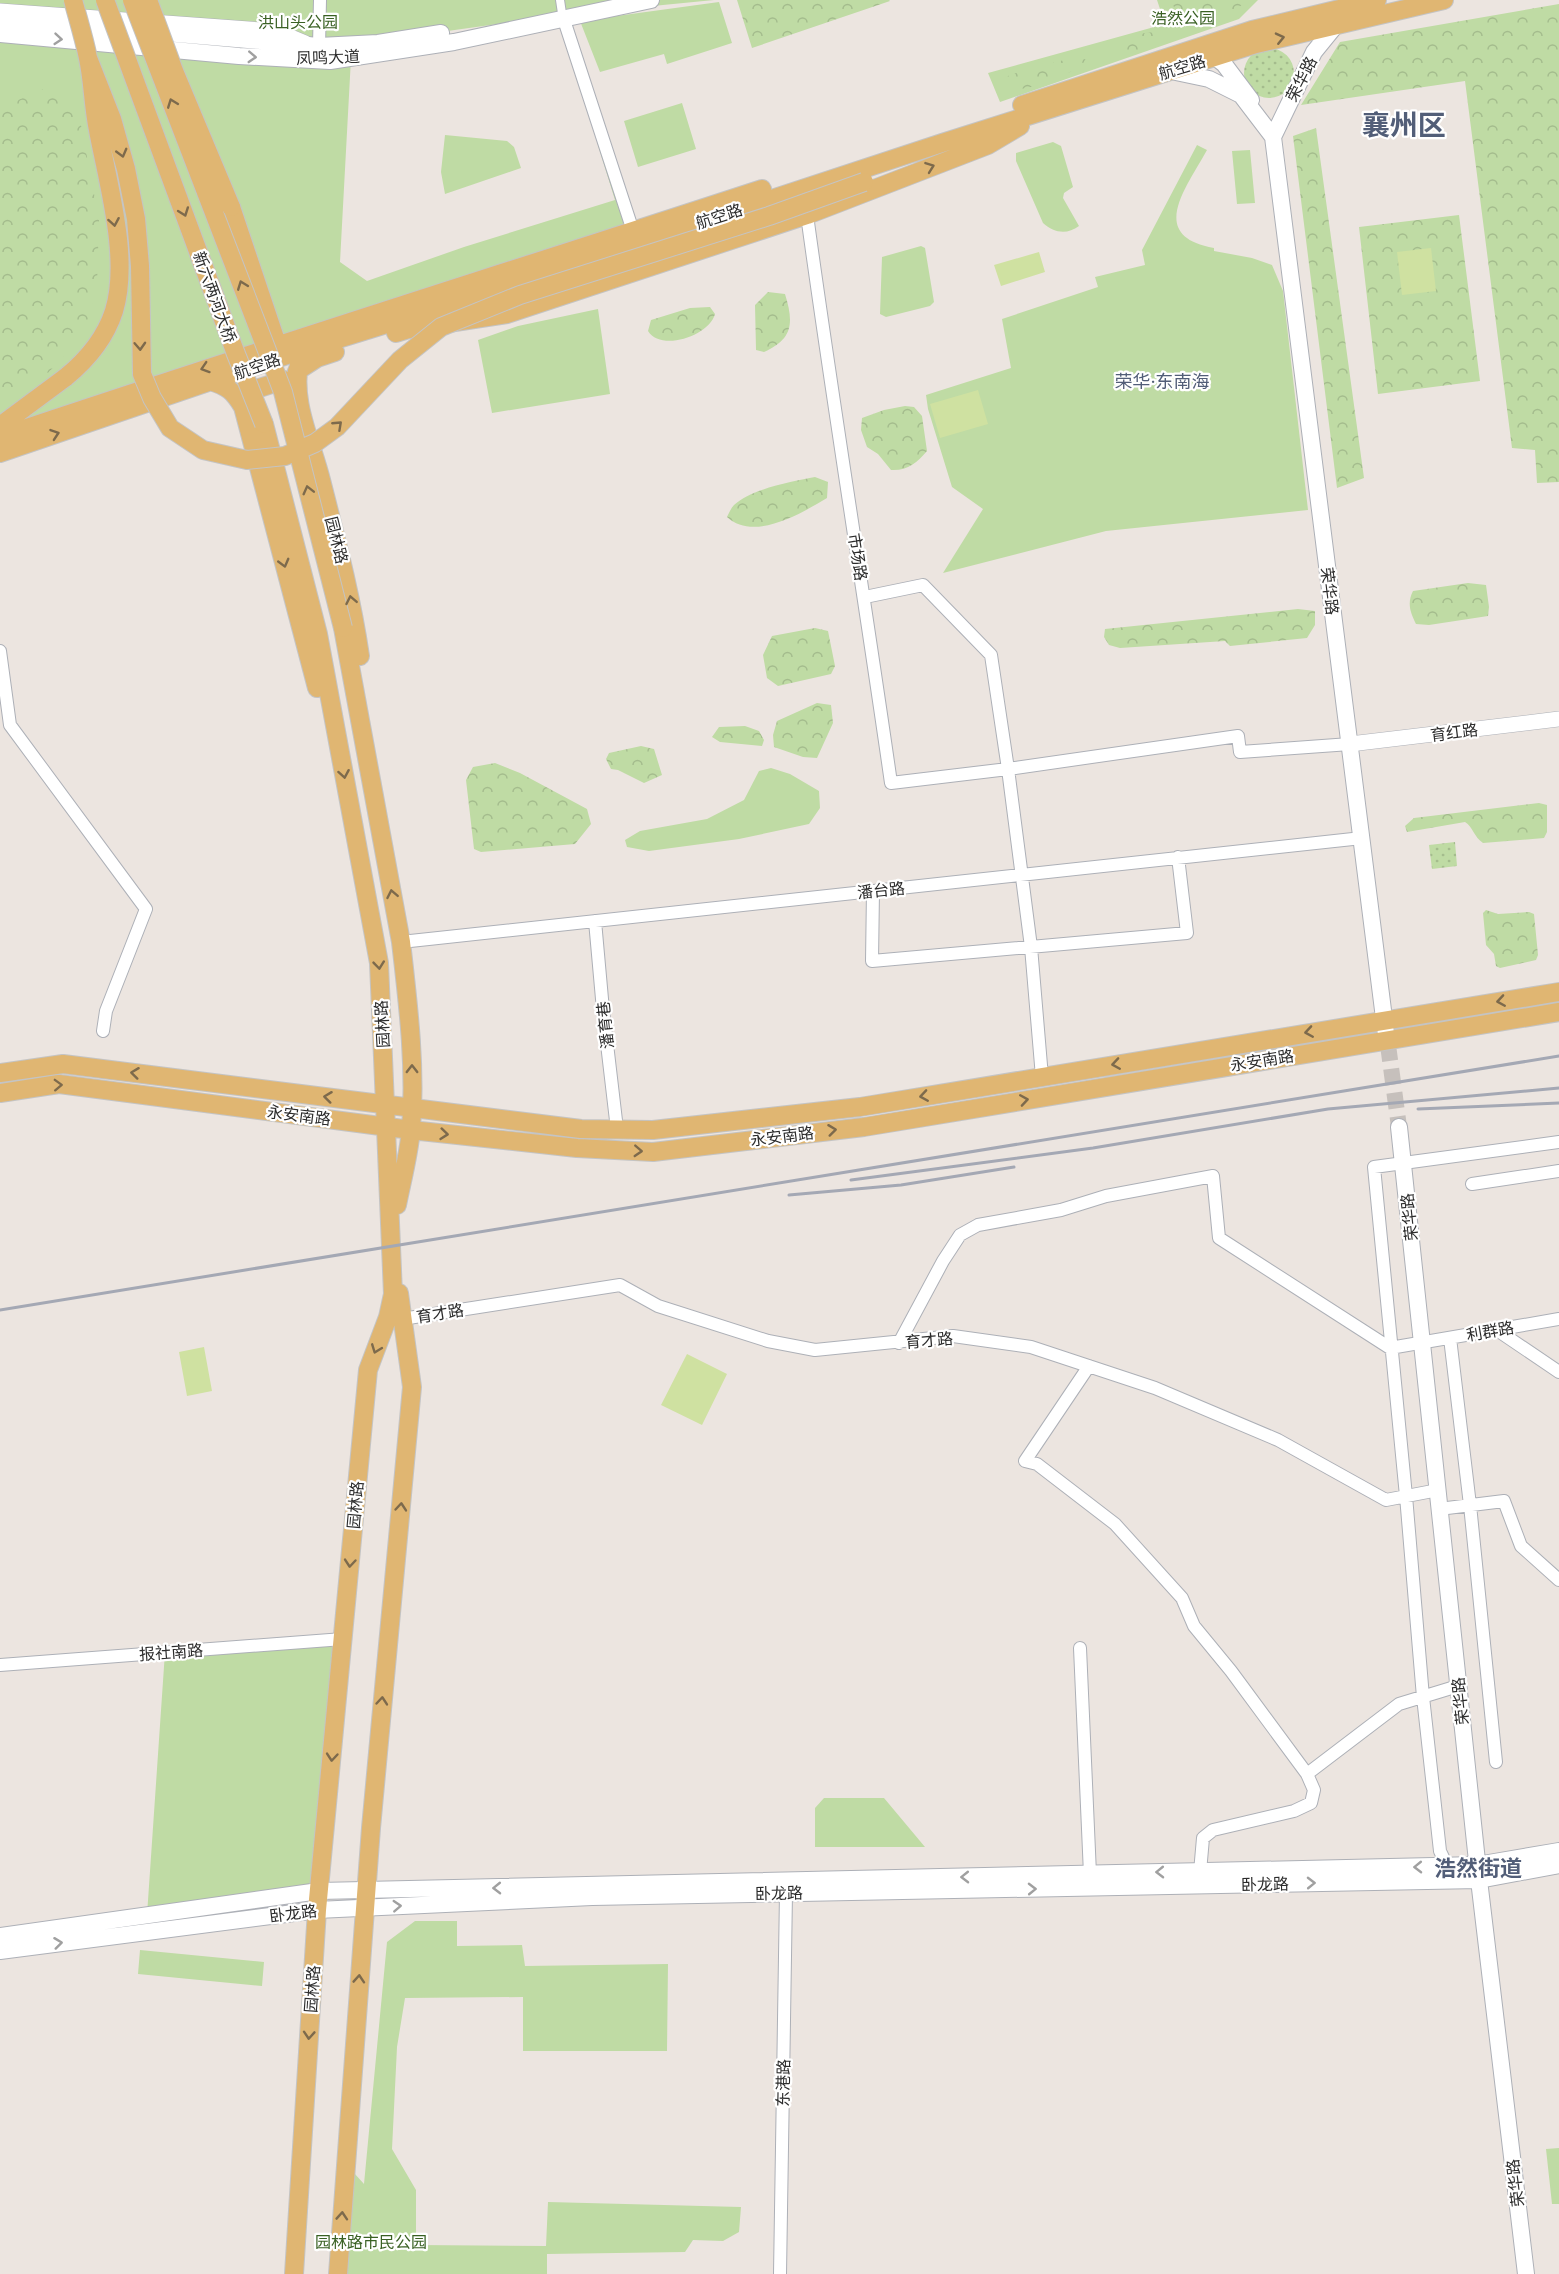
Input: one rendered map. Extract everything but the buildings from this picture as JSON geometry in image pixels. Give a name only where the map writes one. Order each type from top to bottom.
[{"type":"main road","points":[[73,0],[88,58],[112,119],[126,169],[136,219],[140,266],[142,374],[152,398],[170,428],[203,450],[247,460],[285,456],[315,443],[337,427],[400,360],[441,327],[520,295],[769,216],[864,182],[942,143]]},
{"type":"main road","name":"新六两河大桥","points":[[105,0],[264,424],[318,634]]},
{"type":"main road","name":"新六两河大桥","points":[[132,0],[283,392],[343,628]]},
{"type":"main road","points":[[148,0],[174,71],[231,207],[277,344]]},
{"type":"main road","name":"凤鸣大道","points":[[0,34],[239,56],[330,61],[408,51],[604,0]]},
{"type":"main road","name":"凤鸣大道","points":[[0,20],[313,45],[378,43],[562,10],[651,0]]},
{"type":"main road","name":"航空路","points":[[0,437],[277,344],[384,312],[1252,30],[1377,0]]},
{"type":"main road","name":"航空路","points":[[0,453],[312,347],[471,298],[1171,70],[1243,48],[1444,0]]},
{"type":"main road","name":"荣华路","points":[[1336,25],[1314,52],[1273,137],[1387,1042]]},
{"type":"main road","points":[[1252,30],[1243,48],[1237,78],[1241,95],[1273,137]]},
{"type":"main road","points":[[1200,47],[1216,56],[1237,78],[1273,137]]},
{"type":"main road","points":[[0,426],[66,377],[94,351],[107,330],[114,310],[119,286],[119,248],[92,99],[88,58]]},
{"type":"main road","points":[[1171,70],[1209,79],[1241,95]]},
{"type":"main road","points":[[242,405],[247,392],[274,383],[297,379],[317,358],[409,329],[507,314],[807,215],[988,145],[1048,109]]},
{"type":"main road","points":[[297,379],[300,357],[312,347]]},
{"type":"main road","name":"园林路","points":[[297,379],[298,399],[351,598],[366,696],[364,741]]},
{"type":"main road","name":"园林路","points":[[210,381],[225,385],[234,392],[242,405],[329,730],[338,743]]},
{"type":"main road","name":"园林路","points":[[338,2274],[365,1899],[412,1388],[402,1319],[396,1208],[411,1130],[412,1059],[401,942],[343,628]]},
{"type":"main road","name":"园林路","points":[[294,2274],[317,1910],[368,1370],[388,1317],[393,1294],[387,1104],[379,963],[318,634]]},
{"type":"main road","name":"永安南路","points":[[0,1073],[63,1064],[581,1129],[653,1130],[860,1107],[1559,992]]},
{"type":"main road","name":"永安南路","points":[[0,1094],[59,1084],[411,1130],[577,1148],[653,1152],[864,1127],[1559,1012]]},
{"type":"main road","name":"荣华路","points":[[1399,1127],[1478,1873],[1526,2274]]},
{"type":"main road","name":"卧龙路","points":[[0,1951],[317,1910],[365,1899],[1090,1874],[1447,1866],[1478,1873],[1559,1851]]},
{"type":"main road","name":"卧龙路","points":[[0,1936],[319,1891],[365,1899],[786,1893],[1478,1873],[1559,1865]]},
{"type":"street","points":[[0,11],[262,30],[281,33],[313,45],[320,0]]},
{"type":"street","points":[[562,10],[633,231]]},
{"type":"street","name":"市场路","points":[[807,215],[830,385],[865,597],[891,783],[1008,769]]},
{"type":"street","points":[[865,597],[923,585],[991,655],[1023,875],[1042,1077]]},
{"type":"street","points":[[0,651],[10,725],[146,909],[106,1011],[103,1031]]},
{"type":"street","name":"育红路","points":[[1350,744],[1559,719]]},
{"type":"street","points":[[1008,769],[1238,736],[1240,752],[1350,744]]},
{"type":"street","name":"潘台路","points":[[401,942],[1362,838]]},
{"type":"street","points":[[873,891],[872,961],[1187,933],[1178,857]]},
{"type":"street","name":"潘育巷","points":[[596,921],[603,1010],[617,1130]]},
{"type":"street","points":[[1447,1866],[1440,1851],[1423,1697],[1374,1167],[1559,1142]]},
{"type":"street","points":[[1472,1184],[1559,1171]]},
{"type":"street","points":[[899,1343],[943,1261],[960,1235],[978,1225],[1061,1210],[1106,1196],[1213,1176],[1219,1238],[1390,1348]]},
{"type":"street","name":"育才路","points":[[402,1319],[620,1285],[658,1306],[768,1341],[815,1350],[952,1336],[1031,1347],[1155,1388],[1278,1440],[1386,1500],[1438,1490]]},
{"type":"street","name":"利群路","points":[[1390,1348],[1559,1319]]},
{"type":"street","points":[[1497,1330],[1559,1372]]},
{"type":"street","points":[[1450,1338],[1470,1505],[1496,1762]]},
{"type":"street","points":[[1089,1366],[1025,1461],[1037,1464],[1116,1524],[1182,1598],[1194,1626],[1307,1774],[1314,1790],[1311,1803],[1294,1811],[1213,1830],[1203,1838],[1200,1872]]},
{"type":"street","points":[[1440,1509],[1504,1501],[1521,1545],[1559,1580]]},
{"type":"street","name":"报社南路","points":[[0,1665],[343,1639]]},
{"type":"street","points":[[1080,1648],[1090,1874]]},
{"type":"street","points":[[1307,1774],[1399,1704],[1458,1686]]},
{"type":"street","name":"东港路","points":[[780,2274],[786,1893]]},
{"type":"green space","name":"洪山头公园","points":[[0,0],[714,0],[561,15],[362,43],[0,23]]},
{"type":"green space","points":[[737,0],[889,0],[890,1],[752,48]]},
{"type":"green space","name":"浩然公园","points":[[1157,0],[1258,0],[1239,19],[1000,102],[988,73],[1165,24]]},
{"type":"green space","points":[[1170,0],[1247,0],[1225,15],[1198,20],[1180,14]]},
{"type":"green space","points":[[719,2],[732,43],[667,64],[664,54],[600,72],[580,21]]},
{"type":"green space","points":[[1559,4],[1559,482],[1537,483],[1535,450],[1512,448],[1465,81],[1301,105],[1340,42]]},
{"type":"green space","points":[[1170,30],[1171,36],[1141,52],[1125,55],[1109,52],[1112,44],[1130,35]]},
{"type":"green space","points":[[0,34],[351,58],[340,262],[367,281],[464,247],[615,200],[597,142],[605,139],[633,231],[0,437]]},
{"type":"green space","points":[[1264,48],[1274,48],[1287,55],[1294,68],[1294,78],[1287,91],[1274,98],[1264,98],[1255,94],[1248,87],[1244,78],[1244,68],[1248,59],[1255,52]]},
{"type":"green space","points":[[1079,56],[1086,60],[1080,66],[1048,82],[1014,90],[1006,89],[1003,84],[1008,76]]},
{"type":"green space","points":[[51,86],[76,99],[99,220],[97,286],[84,333],[49,372],[0,399],[0,117],[11,103]]},
{"type":"green space","points":[[682,103],[696,149],[638,167],[624,121]]},
{"type":"green space","points":[[1316,128],[1364,478],[1337,488],[1293,136]]},
{"type":"green space","points":[[445,135],[507,141],[514,147],[521,168],[445,194],[441,172]]},
{"type":"green space","points":[[1053,142],[1061,146],[1073,187],[1064,193],[1063,198],[1079,226],[1065,232],[1056,231],[1043,223],[1016,161],[1016,153]]},
{"type":"green space","points":[[1197,145],[1207,150],[1182,194],[1177,208],[1177,221],[1181,233],[1193,242],[1214,248],[1214,251],[1252,258],[1272,265],[1283,291],[1308,510],[1106,531],[943,573],[983,509],[952,487],[928,409],[926,395],[1011,368],[1002,319],[1098,287],[1095,277],[1145,265],[1142,250]]},
{"type":"green space","points":[[1250,150],[1255,203],[1237,204],[1232,151]]},
{"type":"green space","points":[[1459,215],[1480,381],[1378,394],[1359,227]]},
{"type":"green space","points":[[921,246],[925,248],[934,302],[930,306],[886,317],[880,314],[882,257]]},
{"type":"green space","points":[[1431,248],[1436,291],[1402,295],[1397,252]]},
{"type":"green space","points":[[1039,252],[1045,272],[1001,286],[994,265]]},
{"type":"green space","points":[[768,292],[785,294],[790,322],[786,336],[781,342],[764,352],[756,350],[755,305]]},
{"type":"green space","points":[[710,307],[715,314],[711,322],[695,335],[673,341],[654,337],[648,331],[651,320],[690,308]]},
{"type":"green space","points":[[598,309],[610,394],[492,413],[478,340],[518,326]]},
{"type":"green space","points":[[978,390],[988,424],[940,438],[930,404]]},
{"type":"green space","points":[[905,406],[914,407],[922,416],[927,451],[911,465],[891,470],[878,454],[867,447],[861,430],[862,418]]},
{"type":"green space","points":[[815,477],[828,482],[827,498],[805,511],[764,526],[750,527],[738,524],[727,517],[734,505],[751,494]]},
{"type":"green space","points":[[1468,583],[1486,585],[1488,616],[1429,625],[1416,624],[1410,608],[1413,591]]},
{"type":"green space","points":[[1298,609],[1315,611],[1315,625],[1307,638],[1230,646],[1225,641],[1120,648],[1109,645],[1104,637],[1105,629]]},
{"type":"green space","points":[[815,628],[828,631],[835,666],[831,674],[778,686],[767,678],[763,655],[772,636]]},
{"type":"green space","points":[[817,703],[831,705],[833,723],[817,758],[803,757],[774,747],[773,735],[777,721]]},
{"type":"green space","points":[[745,726],[759,731],[764,740],[762,746],[720,742],[712,737],[719,727]]},
{"type":"green space","points":[[641,746],[654,749],[662,775],[644,783],[618,770],[611,769],[606,759],[609,753]]},
{"type":"green space","points":[[495,763],[520,773],[587,809],[591,824],[575,844],[481,852],[474,849],[466,780],[473,767]]},
{"type":"green space","points":[[771,768],[790,774],[819,791],[820,808],[809,824],[739,839],[649,851],[627,847],[625,840],[640,831],[707,819],[744,800],[759,771]]},
{"type":"green space","points":[[1539,803],[1547,805],[1547,832],[1544,838],[1483,843],[1465,822],[1407,832],[1405,826],[1414,818]]},
{"type":"green space","points":[[1455,842],[1457,866],[1432,869],[1429,845]]},
{"type":"green space","points":[[1486,910],[1498,914],[1529,912],[1534,914],[1538,955],[1536,960],[1500,968],[1496,966],[1494,954],[1486,945],[1483,913]]},
{"type":"green space","points":[[204,1347],[212,1391],[187,1396],[179,1352]]},
{"type":"green space","points":[[687,1354],[727,1374],[702,1425],[661,1405]]},
{"type":"green space","points":[[343,1639],[319,1891],[147,1915],[165,1652]]},
{"type":"green space","points":[[824,1798],[884,1798],[925,1847],[815,1847],[815,1808]]},
{"type":"green space","name":"园林路市民公园","points":[[415,1921],[457,1921],[457,1946],[522,1945],[525,1966],[668,1964],[667,2051],[523,2051],[523,1997],[405,1998],[397,2047],[392,2149],[416,2190],[416,2245],[546,2246],[548,2202],[741,2207],[739,2232],[723,2241],[693,2240],[685,2252],[547,2254],[547,2274],[338,2274],[345,2163],[364,2184],[387,1942]]},
{"type":"green space","points":[[140,1950],[264,1962],[262,1986],[138,1974]]},
{"type":"green space","points":[[1559,2148],[1559,2204],[1552,2204],[1546,2149]]},
{"type":"tunnel","points":[[1388,1045],[1399,1127]]},
{"type":"railway","points":[[0,1310],[1559,1056]]},
{"type":"railway","points":[[851,1180],[1093,1148],[1328,1109],[1559,1088]]},
{"type":"railway","points":[[1418,1109],[1559,1103]]},
{"type":"railway","points":[[789,1195],[901,1185],[1014,1167]]},
{"type":"district","name":"襄州区","points":[[1404,125]]},
{"type":"district","name":"荣华·东南海","points":[[1162,382]]},
{"type":"district","name":"浩然街道","points":[[1478,1868]]}]
